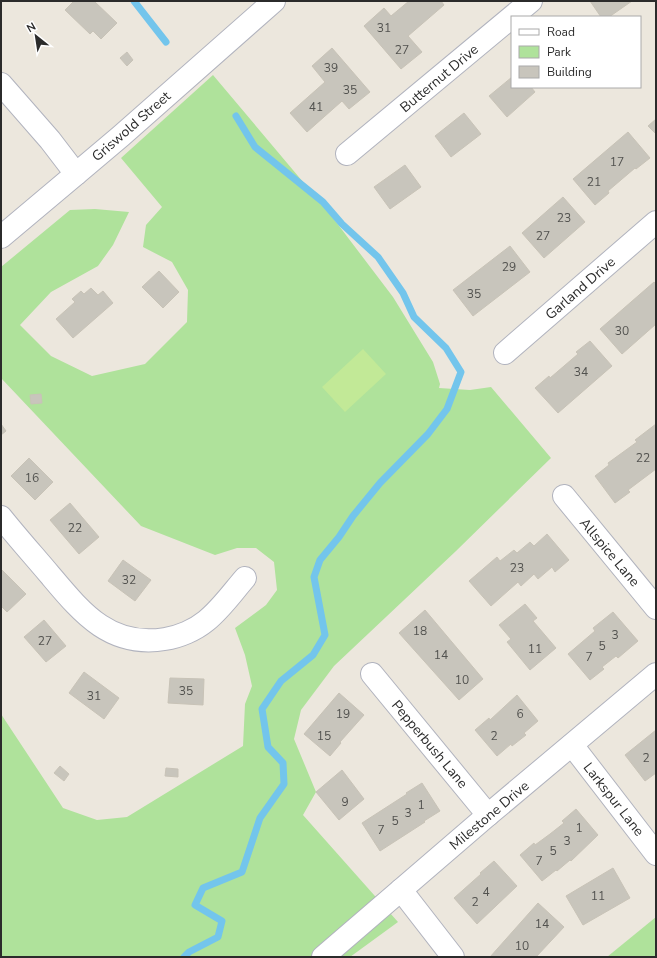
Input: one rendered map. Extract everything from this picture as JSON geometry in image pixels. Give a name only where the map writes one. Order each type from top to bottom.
[{"type":"street","name":"Griswold Street","points":[[76,174],[274,1]]},
{"type":"street","name":"Butternut Drive","points":[[513,16],[531,1]]},
{"type":"street","name":"Butternut Drive","points":[[347,154],[511,18]]},
{"type":"street","points":[[1,84],[50,140],[76,174],[1,237]]},
{"type":"street","name":"Garland Drive","points":[[505,353],[656,222]]},
{"type":"street","name":"Allspice Lane","points":[[564,496],[656,608]]},
{"type":"street","points":[[1,517],[73,602],[88,616],[103,628],[113,633],[136,640],[152,641],[170,638],[188,632],[205,622],[245,578]]},
{"type":"street","name":"Pepperbush Lane","points":[[372,674],[488,815]]},
{"type":"street","name":"Milestone Drive","points":[[323,957],[488,815],[656,674]]},
{"type":"street","name":"Larkspur Lane","points":[[572,744],[656,854]]},
{"type":"street","points":[[401,890],[453,957]]},
{"type":"green space","points":[[213,75],[330,214],[393,297],[433,362],[440,384],[439,388],[470,390],[491,387],[551,458],[456,551],[334,666],[301,710],[294,739],[316,792],[303,815],[398,922],[350,957],[1,957],[1,714],[63,808],[97,820],[127,817],[243,746],[245,704],[252,686],[245,655],[235,628],[266,605],[277,590],[274,562],[256,548],[237,548],[215,555],[141,526],[1,378],[1,267],[70,210],[95,209],[129,212],[113,245],[98,266],[51,292],[20,325],[51,356],[92,376],[145,364],[187,322],[188,290],[172,262],[143,247],[146,225],[162,207],[121,158]]},
{"type":"green space","points":[[363,349],[386,374],[345,412],[322,387]]},
{"type":"green space","points":[[656,917],[656,957],[607,957]]},
{"type":"building","points":[[74,1],[94,1],[117,23],[101,39],[93,31],[90,34],[65,10]]},
{"type":"building","points":[[409,1],[441,1],[444,5],[408,36],[422,52],[401,69],[364,26],[384,8],[391,16]]},
{"type":"building","points":[[590,1],[632,1],[610,16],[600,16]]},
{"type":"building","points":[[332,48],[370,92],[349,109],[342,101],[307,132],[290,113],[325,82],[312,66]]},
{"type":"building","points":[[127,52],[133,60],[127,66],[120,58]]},
{"type":"building","points":[[511,78],[511,88],[532,88],[535,92],[507,117],[489,96]]},
{"type":"building","points":[[464,113],[481,134],[451,157],[435,136]]},
{"type":"building","points":[[656,119],[656,134],[648,126]]},
{"type":"building","points":[[628,132],[650,158],[636,169],[635,168],[608,191],[609,193],[595,205],[573,179]]},
{"type":"building","points":[[405,165],[421,187],[390,209],[374,187]]},
{"type":"building","points":[[563,197],[585,222],[544,258],[522,233]]},
{"type":"building","points":[[510,246],[530,272],[473,316],[453,290]]},
{"type":"building","points":[[159,271],[179,292],[163,308],[142,287]]},
{"type":"building","points":[[654,282],[656,284],[656,324],[622,354],[600,329]]},
{"type":"building","points":[[91,288],[98,295],[103,291],[113,303],[73,338],[56,319],[75,302],[72,299],[81,291],[84,294]]},
{"type":"building","points":[[590,341],[612,366],[558,413],[535,388],[549,376],[550,378],[578,354],[576,352]]},
{"type":"building","points":[[41,394],[42,403],[31,404],[30,395]]},
{"type":"building","points":[[1,424],[6,431],[1,435]]},
{"type":"building","points":[[656,424],[656,469],[628,490],[630,492],[615,503],[595,476],[609,465],[608,463],[637,442],[635,440]]},
{"type":"building","points":[[29,458],[53,482],[35,500],[11,476]]},
{"type":"building","points":[[70,503],[99,537],[79,554],[50,520]]},
{"type":"building","points":[[547,534],[569,560],[555,572],[552,567],[538,579],[534,574],[521,586],[518,582],[491,606],[469,581],[497,557],[500,561],[514,550],[517,553],[530,542],[534,546]]},
{"type":"building","points":[[123,560],[151,580],[135,601],[108,581]]},
{"type":"building","points":[[1,569],[26,594],[7,612],[1,606]]},
{"type":"building","points":[[525,604],[537,618],[533,621],[556,648],[530,670],[507,642],[511,639],[499,625]]},
{"type":"building","points":[[425,610],[483,679],[459,700],[399,633]]},
{"type":"building","points":[[613,612],[638,641],[618,658],[616,656],[602,667],[604,669],[590,680],[568,654],[595,631],[593,628]]},
{"type":"building","points":[[44,620],[66,646],[46,662],[24,637]]},
{"type":"building","points":[[84,672],[119,698],[104,719],[69,693]]},
{"type":"building","points":[[170,678],[204,679],[203,705],[168,703]]},
{"type":"building","points":[[339,693],[364,715],[340,742],[341,743],[330,756],[304,734]]},
{"type":"building","points":[[517,695],[538,721],[524,733],[526,735],[512,746],[511,744],[497,756],[475,730],[489,718],[490,720]]},
{"type":"building","points":[[656,730],[656,773],[645,781],[625,755]]},
{"type":"building","points":[[60,766],[69,774],[64,781],[54,773]]},
{"type":"building","points":[[166,768],[178,769],[178,777],[165,776]]},
{"type":"building","points":[[342,770],[364,799],[339,820],[316,792]]},
{"type":"building","points":[[422,783],[440,811],[380,851],[362,823]]},
{"type":"building","points":[[576,809],[598,835],[571,861],[570,860],[542,881],[520,855],[534,843],[535,845],[564,823],[562,821]]},
{"type":"building","points":[[494,861],[517,886],[477,924],[454,898]]},
{"type":"building","points":[[613,868],[630,898],[583,925],[566,896]]},
{"type":"building","points":[[538,903],[564,927],[536,957],[490,957]]},
{"type":"waterway","points":[[134,1],[166,42]]},
{"type":"waterway","points":[[184,957],[189,952],[218,937],[222,921],[195,905],[203,888],[242,872],[260,818],[284,784],[283,763],[268,747],[262,709],[281,681],[313,655],[325,635],[314,577],[320,560],[380,483],[428,434],[447,409],[461,372],[446,348],[414,317],[403,293],[378,257],[342,224],[323,202],[255,147],[236,116]]}]
